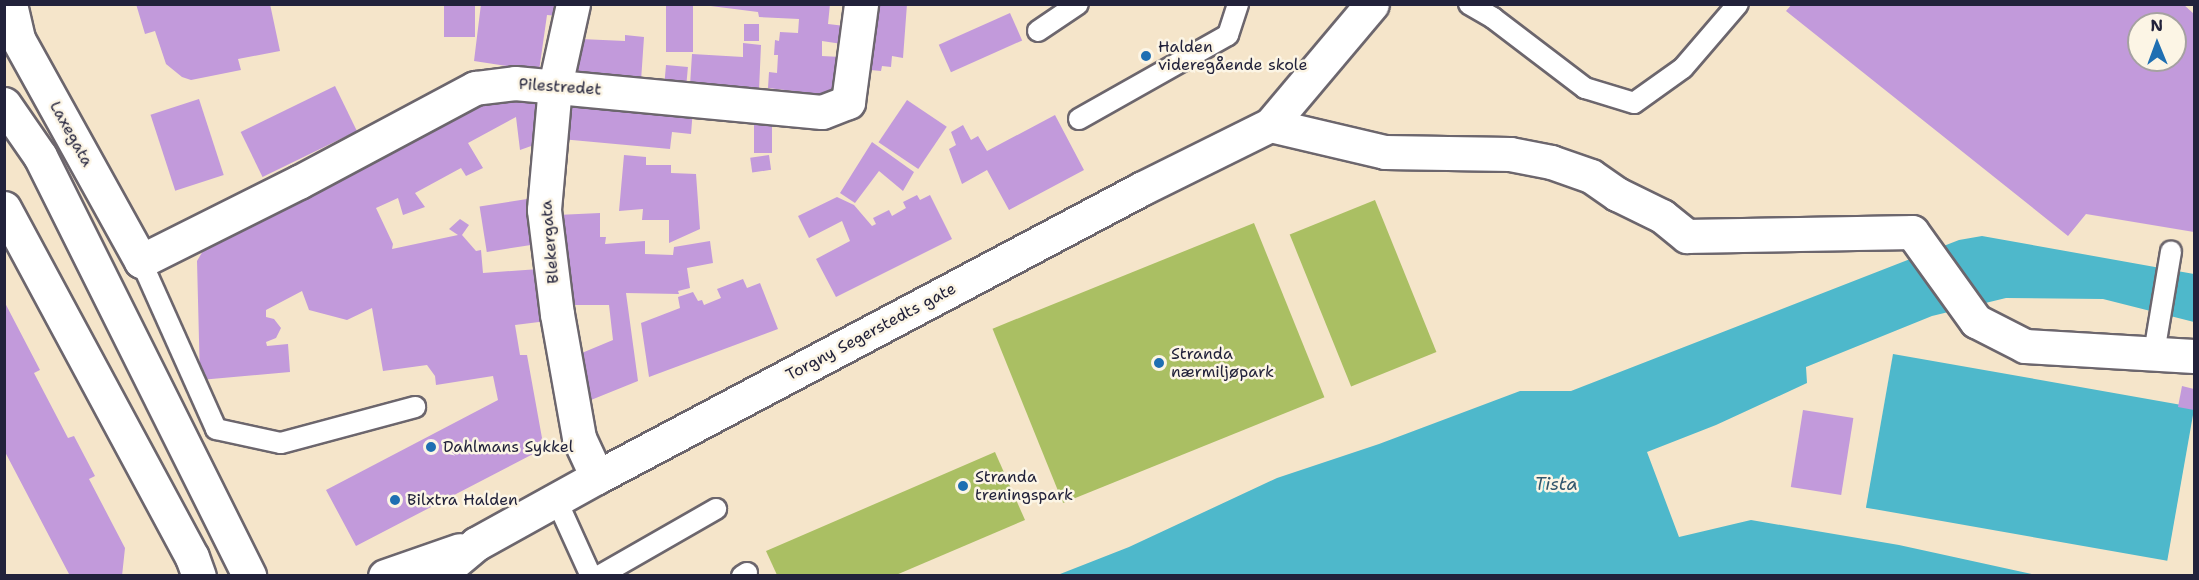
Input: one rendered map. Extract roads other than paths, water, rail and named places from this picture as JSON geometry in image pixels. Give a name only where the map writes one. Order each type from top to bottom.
[{"type":"street","name":"Laxegata","points":[[10,4],[18,39],[141,261]]},
{"type":"street","name":"Blekergata","points":[[573,4],[555,86],[544,210],[557,314],[579,438],[597,477]]},
{"type":"street","name":"Pilestredet","points":[[141,261],[299,182],[475,88],[515,83],[822,112],[848,102],[861,4]]},
{"type":"street","points":[[1372,4],[1270,126],[1385,152],[1510,154],[1551,162],[1591,176],[1617,194],[1662,216],[1687,236],[1912,232],[1976,321],[2025,346],[2155,338],[2194,356]]},
{"type":"street","points":[[4,104],[40,156],[249,576]]},
{"type":"street","name":"Torgny Segerstedts gate","points":[[385,576],[476,544],[597,477],[1141,189],[1270,126]]},
{"type":"street","points":[[4,208],[192,557],[199,576]]},
{"type":"street","name":"Torgny Segerstedts gate","points":[[438,576],[476,544]]},
{"type":"lane","points":[[1038,31],[1078,4]]},
{"type":"lane","points":[[1079,119],[1228,35],[1238,4]]},
{"type":"lane","points":[[1469,4],[1497,11],[1585,88],[1634,103],[1683,68],[1738,4]]},
{"type":"lane","points":[[2155,338],[2171,250]]},
{"type":"lane","points":[[141,261],[216,429],[281,443],[415,406]]},
{"type":"lane","points":[[556,499],[591,576]]},
{"type":"lane","points":[[599,576],[716,509]]},
{"type":"water","name":"Tista","points":[[1982,236],[2194,274],[2194,322],[2103,299],[2006,298],[1932,316],[1806,367],[1807,383],[1716,425],[1647,452],[1679,537],[1751,520],[1899,545],[2036,575],[1055,576],[1129,547],[1277,478],[1379,444],[1520,391],[1571,391],[1959,240]]},
{"type":"water","points":[[1893,354],[2194,407],[2167,561],[1866,508]]},
{"type":"place","name":"Halden videregående skole","points":[[1146,56]]},
{"type":"place","name":"Stranda nærmiljøpark","points":[[1159,363]]},
{"type":"place","name":"Dahlmans Sykkel","points":[[431,447]]},
{"type":"place","name":"Stranda treningspark","points":[[963,486]]},
{"type":"place","name":"Bilxtra Halden","points":[[395,500]]}]
